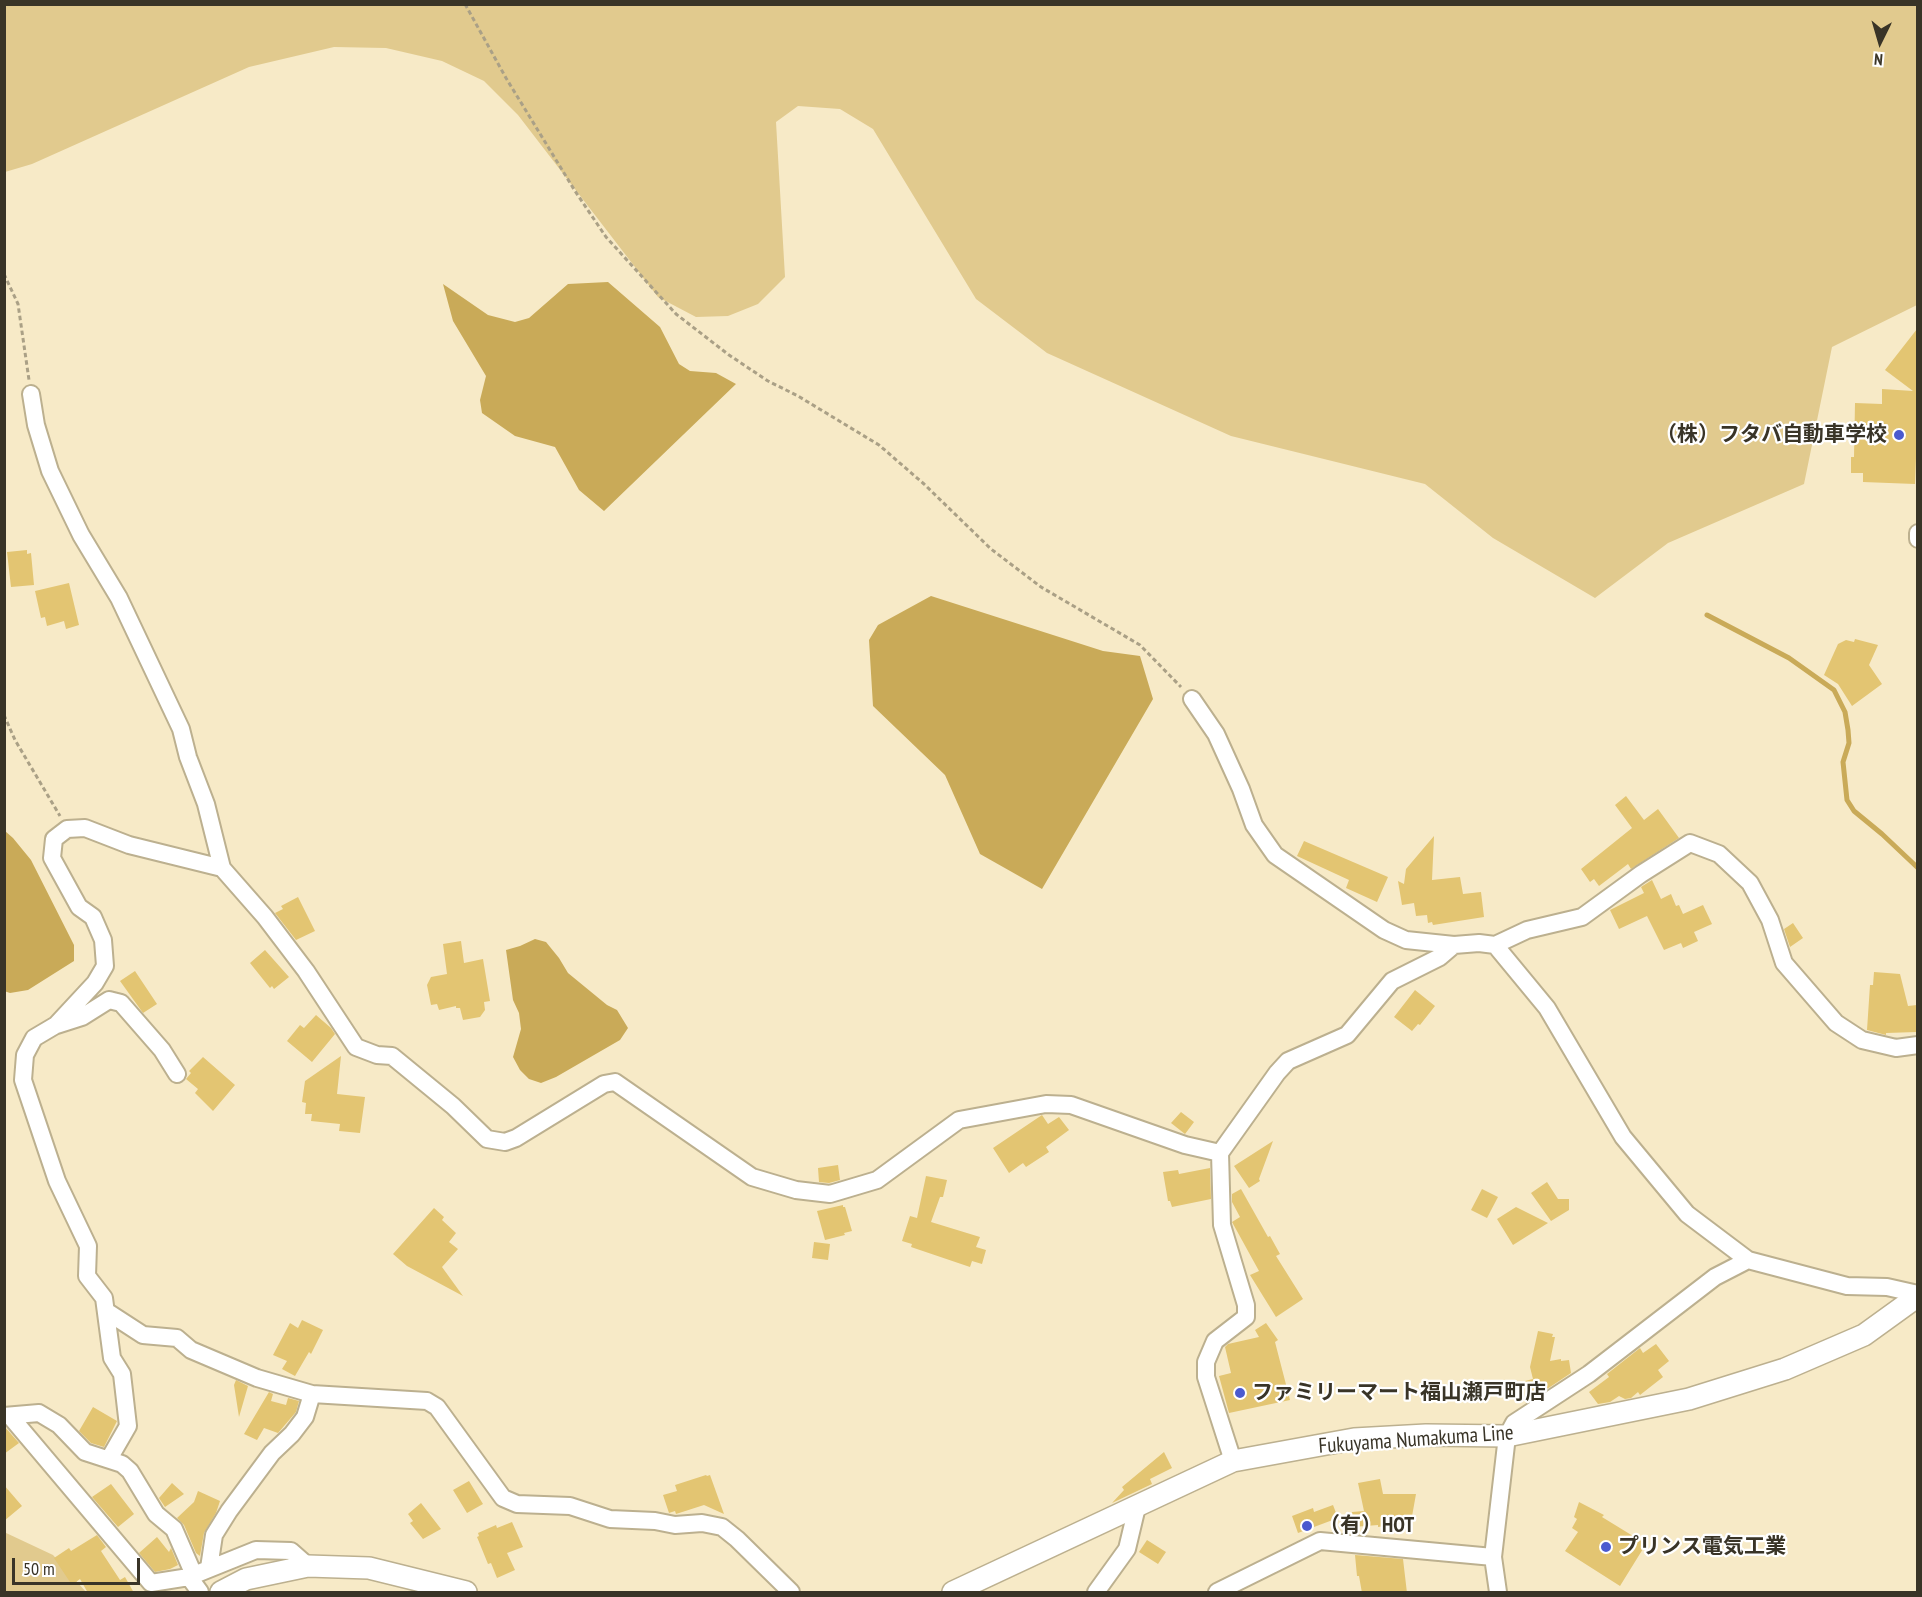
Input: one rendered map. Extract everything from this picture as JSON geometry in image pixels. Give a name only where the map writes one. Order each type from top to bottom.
[{"type":"main road","name":"Fukuyama Numakuma Line","points":[[953,1593],[1233,1461],[1354,1439],[1426,1435],[1507,1436],[1689,1399],[1785,1370],[1864,1335],[1917,1295]]},
{"type":"main road","points":[[221,1593],[250,1586],[308,1566],[369,1568],[466,1593]]},
{"type":"street","points":[[31,394],[36,425],[50,471],[81,535],[119,598],[181,729],[188,757],[206,804],[222,868],[265,917],[306,971],[356,1047],[377,1055],[392,1056],[453,1106],[487,1139],[505,1142],[516,1138],[604,1084],[615,1082],[752,1177],[796,1190],[830,1194],[877,1180],[959,1120],[1046,1104],[1071,1105],[1185,1145],[1220,1152]]},
{"type":"street","points":[[1917,533],[1917,539]]},
{"type":"street","points":[[1192,699],[1215,734],[1241,789],[1254,825],[1275,855],[1384,930],[1406,940],[1454,945],[1479,943],[1495,945],[1527,930],[1582,917],[1641,874],[1690,843],[1719,854],[1750,883],[1770,920],[1784,963],[1836,1023],[1862,1040],[1896,1048],[1917,1045]]},
{"type":"street","points":[[56,1025],[95,983],[105,966],[103,940],[93,917],[78,907],[52,858],[54,839],[67,829],[85,828],[129,845],[222,868]]},
{"type":"street","points":[[1233,1461],[1206,1377],[1206,1362],[1215,1341],[1246,1317],[1246,1305],[1222,1224],[1220,1152],[1288,1060],[1347,1035],[1392,981],[1440,957],[1454,945]]},
{"type":"street","points":[[1495,945],[1547,1008],[1623,1137],[1687,1214],[1748,1260],[1847,1286],[1887,1287],[1917,1295]]},
{"type":"street","points":[[109,1459],[128,1426],[122,1374],[112,1358],[104,1298],[87,1276],[88,1246],[57,1181],[23,1080],[25,1055],[34,1038],[56,1025],[82,1017],[109,1000],[121,1003],[162,1050],[177,1074]]},
{"type":"street","points":[[1498,1593],[1493,1557],[1507,1436],[1514,1423],[1588,1374],[1715,1277],[1748,1260]]},
{"type":"street","points":[[105,1311],[143,1335],[177,1338],[191,1350],[256,1378],[312,1394],[427,1401],[437,1407],[503,1498],[517,1504],[570,1506],[610,1519],[655,1521],[675,1525],[702,1523],[722,1527],[791,1593]]},
{"type":"street","points":[[197,1579],[214,1535],[272,1453],[305,1418],[312,1394]]},
{"type":"street","points":[[7,1416],[39,1413],[58,1425],[85,1452],[119,1462],[130,1471],[156,1514],[174,1529],[197,1579]]},
{"type":"street","points":[[7,1416],[151,1583],[197,1579],[256,1550],[291,1551],[308,1566]]},
{"type":"street","points":[[1096,1593],[1127,1549],[1137,1507]]},
{"type":"street","points":[[1217,1593],[1320,1541],[1493,1557]]},
{"type":"path","points":[[465,4],[506,78],[600,228],[676,314],[729,355],[768,381],[798,396],[879,445],[924,484],[991,549],[1041,587],[1140,645],[1192,699]]},
{"type":"path","points":[[4,274],[18,304],[31,394]]},
{"type":"path","points":[[4,715],[15,740],[67,829]]},
{"type":"shaded area","points":[[5,4],[1917,5],[1917,305],[1832,347],[1804,484],[1668,543],[1595,598],[1493,538],[1425,484],[1231,436],[1047,353],[976,299],[873,129],[840,109],[798,106],[776,122],[785,277],[758,304],[728,316],[696,317],[658,297],[518,115],[484,81],[442,61],[386,48],[334,47],[249,67],[32,164],[5,172]]},
{"type":"shaded area","points":[[608,282],[660,327],[679,364],[690,371],[716,373],[736,384],[604,511],[579,490],[555,447],[515,436],[482,413],[480,400],[486,376],[453,321],[443,284],[488,315],[515,322],[529,318],[568,284]]},
{"type":"shaded area","points":[[931,596],[1103,651],[1140,656],[1153,699],[1042,889],[980,854],[945,775],[873,706],[869,640],[878,625]]},
{"type":"shaded area","points":[[5,831],[31,860],[74,945],[74,961],[28,990],[10,993],[4,991]]},
{"type":"shaded area","points":[[535,939],[546,942],[568,973],[607,1005],[617,1010],[628,1028],[620,1040],[556,1077],[541,1083],[529,1079],[520,1070],[513,1057],[521,1029],[519,1013],[513,1000],[506,950]]},
{"type":"shaded area","points":[[4,1532],[53,1555],[86,1592],[5,1592]]},
{"type":"building","points":[[1917,329],[1915,484],[1863,482],[1863,473],[1851,473],[1851,457],[1854,457],[1855,403],[1882,404],[1882,389],[1913,391],[1885,370]]},
{"type":"building","points":[[27,550],[27,554],[31,553],[34,585],[11,587],[7,552]]},
{"type":"building","points":[[69,583],[79,625],[66,629],[64,621],[47,626],[45,617],[41,618],[35,591]]},
{"type":"building","points":[[1855,639],[1878,645],[1869,665],[1882,684],[1852,706],[1838,684],[1824,675],[1838,644],[1846,640],[1854,642]]},
{"type":"building","points":[[1626,796],[1644,820],[1658,809],[1679,838],[1631,869],[1628,864],[1599,886],[1594,879],[1590,882],[1581,869],[1632,828],[1615,805]]},
{"type":"building","points":[[1434,836],[1432,880],[1460,877],[1463,894],[1481,892],[1484,917],[1433,925],[1432,922],[1428,923],[1427,915],[1416,916],[1414,903],[1402,905],[1398,881],[1404,884],[1406,869]]},
{"type":"building","points":[[1304,841],[1388,877],[1377,902],[1346,888],[1349,880],[1297,856]]},
{"type":"building","points":[[1652,880],[1661,899],[1671,894],[1676,906],[1679,905],[1683,914],[1703,905],[1712,924],[1694,932],[1698,941],[1683,948],[1681,943],[1664,950],[1647,916],[1619,929],[1610,910],[1644,893],[1641,887]]},
{"type":"building","points":[[298,897],[315,931],[296,940],[275,913],[283,909],[281,906]]},
{"type":"building","points":[[1793,923],[1803,938],[1790,947],[1784,929]]},
{"type":"building","points":[[461,941],[464,963],[483,959],[490,1001],[484,1002],[485,1010],[480,1017],[463,1020],[460,1008],[456,1006],[439,1010],[437,1004],[431,1005],[427,985],[431,977],[447,974],[443,944]]},
{"type":"building","points":[[265,950],[289,977],[274,989],[272,986],[270,988],[250,963]]},
{"type":"building","points":[[135,971],[157,1004],[143,1013],[120,981]]},
{"type":"building","points":[[1874,972],[1900,974],[1908,1006],[1917,1005],[1917,1032],[1886,1033],[1886,1035],[1867,1030],[1870,985],[1873,985]]},
{"type":"building","points":[[1415,990],[1435,1006],[1420,1025],[1418,1024],[1412,1031],[1394,1017]]},
{"type":"building","points":[[316,1015],[335,1034],[312,1062],[287,1041],[300,1025],[304,1028]]},
{"type":"building","points":[[341,1056],[337,1094],[365,1097],[360,1133],[339,1131],[340,1124],[311,1121],[312,1114],[305,1114],[306,1103],[302,1102],[305,1081]]},
{"type":"building","points":[[203,1057],[235,1085],[213,1111],[195,1093],[198,1089],[186,1079],[191,1073],[189,1071]]},
{"type":"building","points":[[1181,1112],[1194,1122],[1185,1134],[1171,1123]]},
{"type":"building","points":[[1042,1115],[1048,1124],[1059,1117],[1069,1130],[1046,1147],[1049,1152],[1026,1167],[1023,1163],[1009,1173],[993,1148]]},
{"type":"building","points":[[1273,1141],[1260,1181],[1249,1188],[1234,1166]]},
{"type":"building","points":[[838,1165],[840,1180],[829,1183],[819,1182],[818,1168]]},
{"type":"building","points":[[1210,1168],[1211,1199],[1172,1207],[1168,1201],[1163,1172],[1178,1170],[1179,1174]]},
{"type":"building","points":[[926,1176],[947,1180],[943,1197],[940,1197],[931,1222],[980,1237],[976,1247],[986,1250],[982,1264],[972,1261],[970,1267],[911,1247],[912,1244],[902,1241],[910,1216],[917,1218]]},
{"type":"building","points":[[1547,1182],[1558,1199],[1569,1199],[1569,1210],[1551,1221],[1531,1193]]},
{"type":"building","points":[[1241,1189],[1280,1254],[1276,1256],[1303,1299],[1276,1317],[1250,1275],[1259,1271],[1232,1222],[1240,1217],[1232,1202],[1232,1194]]},
{"type":"building","points":[[1482,1189],[1498,1197],[1487,1218],[1471,1210]]},
{"type":"building","points":[[843,1205],[852,1231],[825,1240],[817,1211]]},
{"type":"building","points":[[1516,1207],[1548,1223],[1513,1245],[1497,1219]]},
{"type":"building","points":[[434,1208],[444,1217],[442,1220],[456,1233],[449,1242],[458,1249],[442,1267],[463,1296],[407,1266],[393,1254]]},
{"type":"building","points":[[814,1242],[830,1244],[828,1260],[812,1258]]},
{"type":"building","points":[[302,1320],[323,1330],[311,1354],[309,1352],[295,1376],[282,1369],[287,1361],[273,1355],[290,1323],[298,1328]]},
{"type":"building","points":[[1266,1323],[1278,1340],[1275,1342],[1290,1400],[1229,1413],[1219,1376],[1231,1373],[1225,1347],[1228,1344],[1259,1337],[1255,1330]]},
{"type":"building","points":[[1538,1331],[1553,1334],[1552,1337],[1555,1337],[1550,1361],[1569,1360],[1571,1373],[1535,1397],[1528,1398],[1525,1381],[1533,1379],[1530,1367]]},
{"type":"building","points":[[1656,1344],[1669,1361],[1658,1370],[1663,1377],[1640,1395],[1638,1392],[1631,1398],[1625,1399],[1619,1396],[1610,1402],[1598,1404],[1589,1392],[1609,1377],[1607,1374],[1640,1348],[1643,1353]]},
{"type":"building","points":[[236,1380],[248,1386],[239,1417],[234,1385]]},
{"type":"building","points":[[269,1392],[273,1394],[271,1401],[286,1405],[288,1398],[299,1401],[296,1412],[278,1433],[264,1428],[257,1440],[244,1434]]},
{"type":"building","points":[[93,1407],[117,1421],[104,1447],[91,1443],[79,1431]]},
{"type":"building","points":[[4,1426],[19,1443],[4,1454]]},
{"type":"building","points":[[1164,1452],[1172,1468],[1150,1479],[1152,1484],[1112,1503],[1124,1490],[1122,1487]]},
{"type":"building","points":[[710,1475],[724,1514],[704,1505],[676,1514],[675,1511],[669,1513],[663,1495],[677,1491],[675,1485]]},
{"type":"building","points":[[1380,1479],[1383,1494],[1416,1494],[1411,1522],[1378,1527],[1378,1525],[1353,1527],[1352,1512],[1364,1511],[1358,1483]]},
{"type":"building","points":[[469,1481],[483,1504],[467,1513],[453,1490]]},
{"type":"building","points":[[172,1483],[184,1494],[165,1507],[159,1498]]},
{"type":"building","points":[[111,1484],[134,1514],[118,1527],[92,1497]]},
{"type":"building","points":[[4,1485],[22,1506],[4,1521]]},
{"type":"building","points":[[198,1491],[220,1501],[204,1533],[200,1556],[196,1553],[184,1525],[177,1518],[194,1502]]},
{"type":"building","name":"プリンス電気工業","points":[[1579,1502],[1604,1515],[1602,1517],[1646,1544],[1620,1586],[1565,1551],[1578,1532],[1572,1528],[1577,1519],[1574,1517]]},
{"type":"building","points":[[421,1503],[441,1529],[423,1539],[410,1523],[413,1521],[408,1514]]},
{"type":"building","name":"（有）HOT","points":[[1333,1505],[1338,1518],[1298,1533],[1292,1516],[1313,1508],[1314,1512]]},
{"type":"building","points":[[512,1522],[523,1547],[507,1553],[515,1570],[497,1578],[491,1563],[488,1564],[477,1537],[478,1533],[496,1525],[497,1528]]},
{"type":"building","points":[[97,1535],[106,1547],[101,1551],[120,1580],[125,1577],[134,1593],[88,1593],[80,1579],[72,1585],[54,1558],[69,1548],[71,1551]]},
{"type":"building","points":[[157,1537],[169,1552],[171,1548],[178,1565],[155,1572],[139,1553]]},
{"type":"building","points":[[1147,1540],[1166,1552],[1158,1564],[1139,1552]]},
{"type":"building","points":[[1355,1555],[1403,1559],[1407,1593],[1362,1593],[1359,1576],[1357,1576]]},
{"type":"waterway","points":[[1707,615],[1789,658],[1834,690],[1845,712],[1848,730],[1849,743],[1843,762],[1847,800],[1854,811],[1918,868]]},
{"type":"place","name":"（株）フタバ自動車学校","points":[[1899,435]]},
{"type":"place","name":"ファミリーマート福山瀬戸町店","points":[[1240,1393]]},
{"type":"place","name":"（有）HOT","points":[[1307,1526]]},
{"type":"place","name":"プリンス電気工業","points":[[1606,1547]]}]
